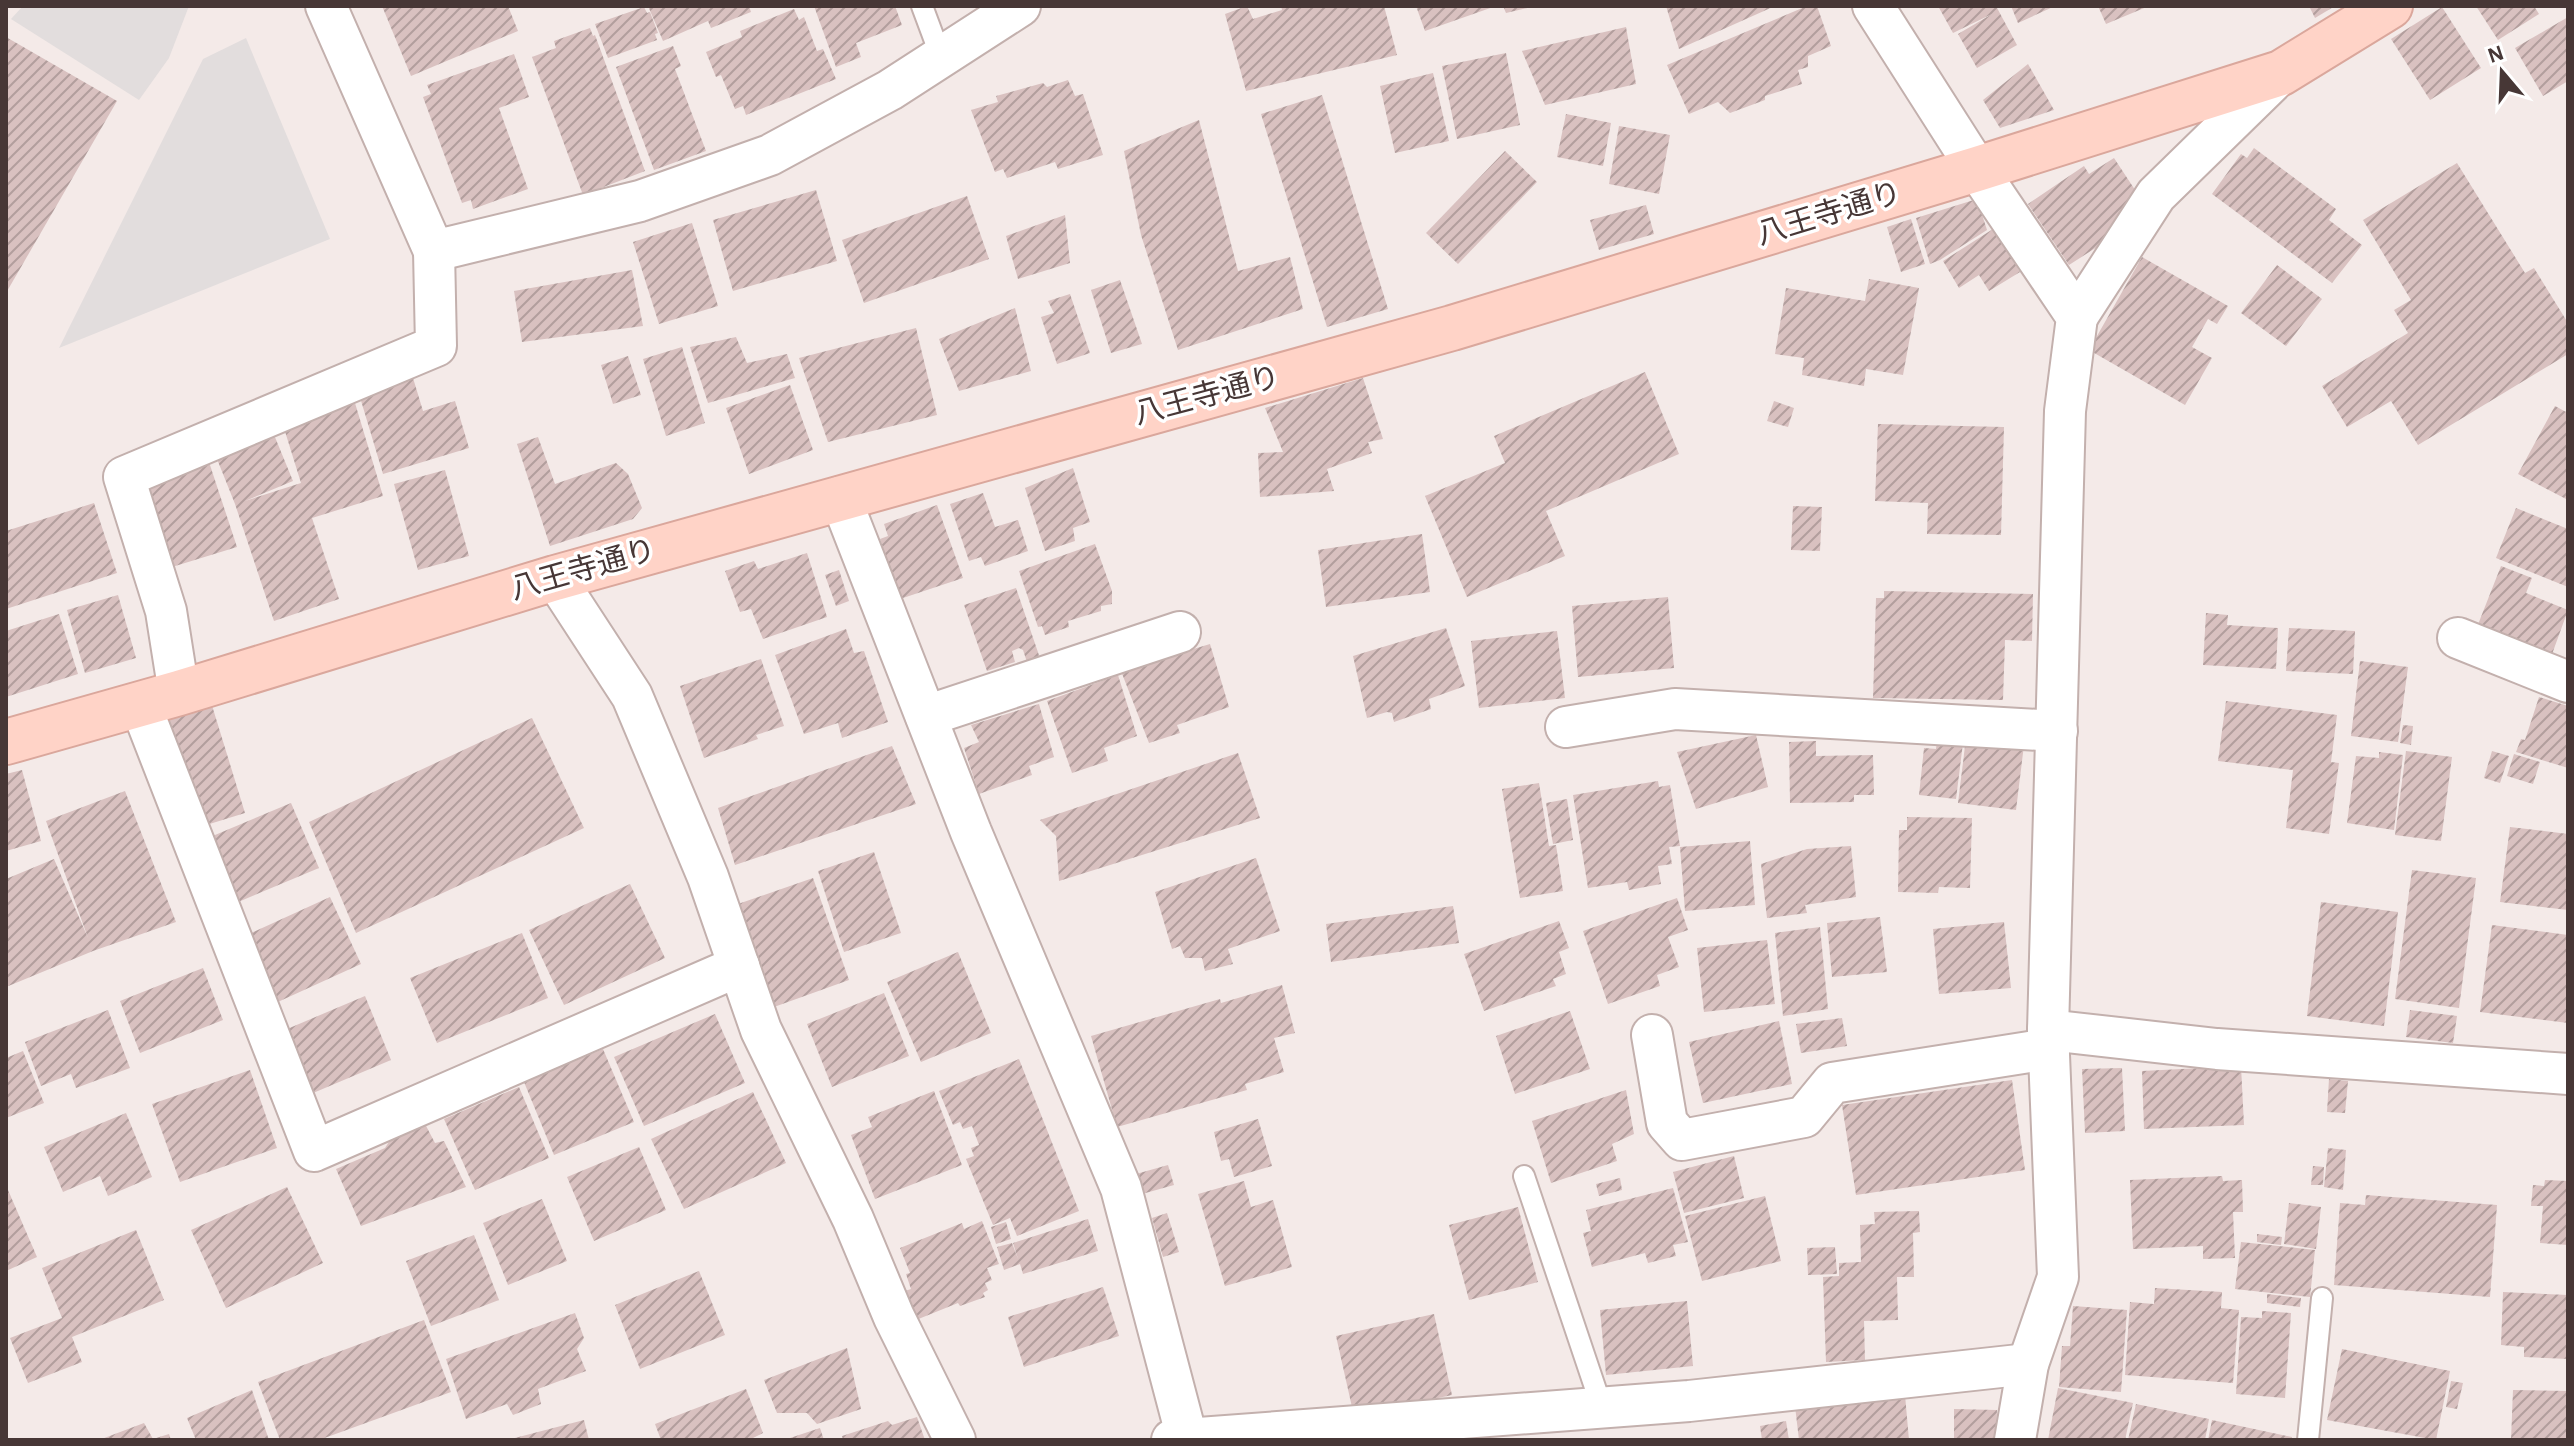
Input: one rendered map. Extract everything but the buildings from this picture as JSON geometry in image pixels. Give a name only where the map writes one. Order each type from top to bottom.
[{"type":"street","points":[[326,6],[434,251],[436,346],[124,477],[166,611],[160,699],[314,1151],[739,966]]},
{"type":"street","points":[[434,251],[640,201],[770,155],[890,90],[1020,6]]},
{"type":"street","points":[[1873,6],[1977,169],[2077,317]]},
{"type":"street","name":"八王寺通り","points":[[6,742],[160,699],[555,578],[1452,328],[1977,169],[2281,73],[2390,6]]},
{"type":"street","points":[[2015,1440],[2028,1364],[2058,1277],[2049,1039],[2065,411],[2077,317],[2156,195],[2281,73]]},
{"type":"street","points":[[840,497],[1027,969],[1121,1188],[1179,1439],[1689,1401],[2028,1364]]},
{"type":"street","points":[[555,578],[632,696],[708,877],[761,1030],[853,1219],[894,1317],[955,1440]]},
{"type":"street","points":[[926,716],[1180,632]]},
{"type":"street","points":[[2458,638],[2568,682]]},
{"type":"street","points":[[1566,727],[1675,709],[2057,731]]},
{"type":"street","points":[[1652,1035],[1667,1123],[1682,1140],[1804,1117],[1832,1083],[2049,1039],[2568,1074]]},
{"type":"lane","points":[[922,6],[941,57]]},
{"type":"lane","points":[[1524,1176],[1602,1408]]},
{"type":"lane","points":[[2308,1440],[2322,1298]]},
{"type":"shaded area","points":[[23,6],[189,6],[169,58],[139,100],[11,19]]},
{"type":"shaded area","points":[[246,38],[330,239],[59,348],[203,59]]}]
